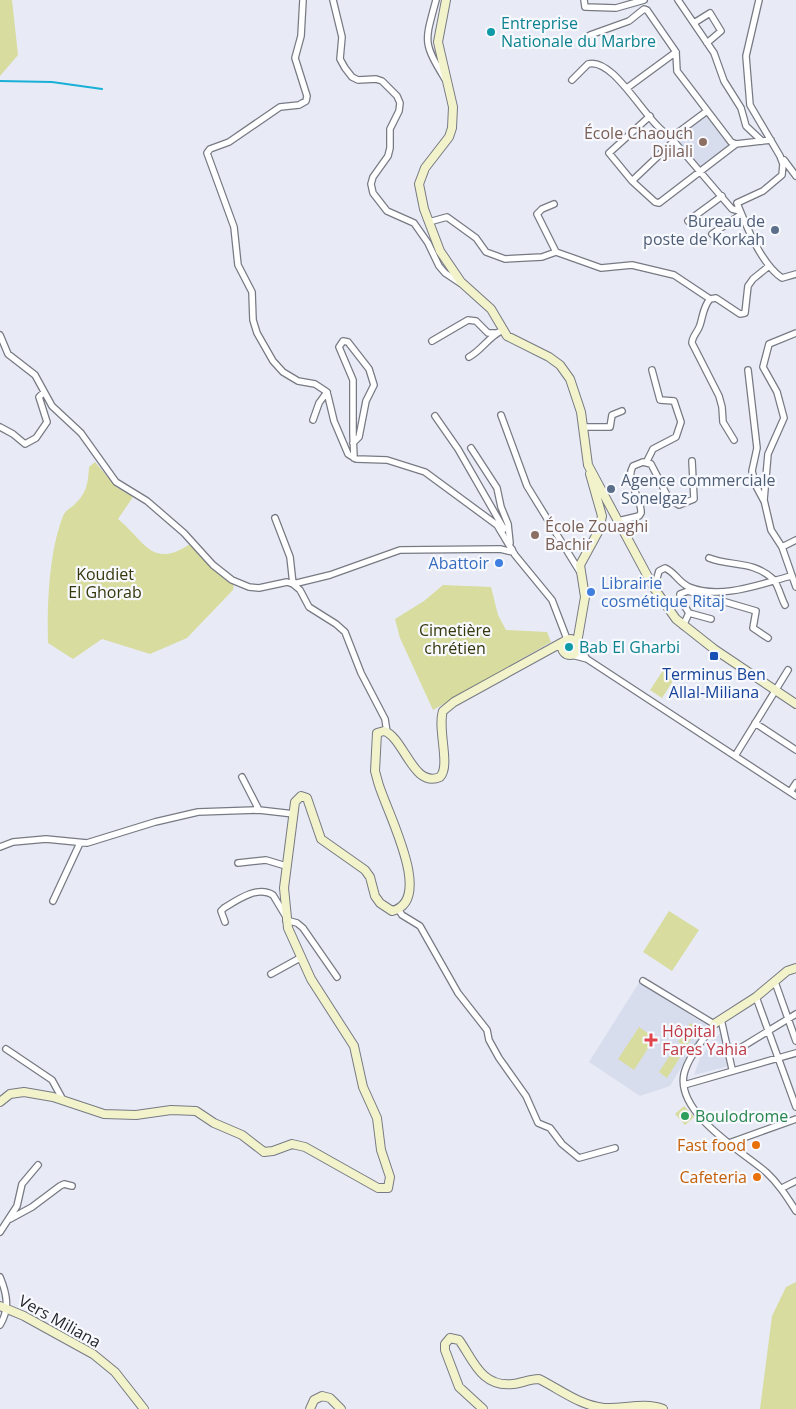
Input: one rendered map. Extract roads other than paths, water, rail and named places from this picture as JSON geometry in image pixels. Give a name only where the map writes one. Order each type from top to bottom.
[{"type":"main road","points":[[446,0],[438,42],[450,87],[453,107],[452,128],[448,137],[425,168],[419,184],[421,199],[440,251],[465,286],[491,309],[508,336],[549,357],[565,370],[576,393],[588,464],[602,516],[598,532],[582,557],[580,572],[585,597],[577,651],[570,654],[542,654]]},
{"type":"main road","points":[[588,464],[654,588],[683,626],[796,704]]},
{"type":"main road","points":[[570,654],[562,650],[583,615]]},
{"type":"main road","points":[[0,1102],[10,1094],[24,1092],[63,1100],[94,1112],[114,1115],[141,1115],[182,1109],[196,1111],[247,1138],[264,1152],[273,1151],[292,1144],[305,1147],[378,1188],[388,1188],[390,1177],[381,1150],[377,1118],[363,1087],[354,1046],[319,993],[300,958],[286,918],[286,866],[297,798],[306,796],[310,802],[321,839],[365,870],[380,903],[392,911],[398,909],[408,900],[411,879],[383,800],[375,770],[376,737],[380,731],[394,736],[414,768],[423,776],[440,778],[444,767],[441,727],[443,711],[454,702],[567,640],[578,644]]},
{"type":"main road","points":[[714,1024],[756,997],[787,971],[796,968]]},
{"type":"main road","name":"Vers Miliana","points":[[3,1307],[94,1354],[114,1372],[144,1409]]},
{"type":"main road","points":[[483,1409],[460,1387],[445,1350],[445,1344],[450,1338],[459,1340],[473,1366],[484,1376],[500,1383],[511,1384],[539,1379],[575,1400],[591,1406],[627,1408],[649,1406],[663,1409]]},
{"type":"main road","points":[[310,1409],[314,1400],[322,1396],[330,1398],[341,1409]]},
{"type":"street","points":[[303,0],[301,36],[295,58],[307,96],[306,101],[299,105],[280,107],[230,142],[210,149],[207,153],[234,227],[238,265],[252,292],[253,320],[257,333],[273,361],[283,372],[298,381],[315,384],[327,392],[342,442],[348,454],[364,461],[387,460],[425,472],[497,525],[513,552],[552,600],[567,640]]},
{"type":"street","points":[[333,0],[342,37],[340,59],[345,68],[352,77],[358,80],[376,79],[382,82],[397,96],[400,103],[399,111],[390,129],[388,156],[373,177],[371,184],[373,194],[387,211],[414,223],[445,273],[465,286]]},
{"type":"street","points":[[436,0],[427,36],[427,49],[450,87]]},
{"type":"street","points":[[584,0],[586,7],[616,8],[644,0]]},
{"type":"street","points":[[614,0],[616,8]]},
{"type":"street","points":[[678,0],[714,53],[724,81],[741,108],[746,126],[762,141]]},
{"type":"street","points":[[759,0],[746,56],[748,90],[750,105],[783,164],[782,175],[763,191],[737,203],[740,213],[769,266],[782,278],[796,274]]},
{"type":"street","points":[[590,35],[629,21],[644,9],[647,10],[676,52],[676,71],[731,142],[736,144]]},
{"type":"street","points":[[694,23],[710,13],[721,31],[707,42]]},
{"type":"street","points":[[627,88],[676,52]]},
{"type":"street","points":[[572,80],[591,62],[616,76],[732,208],[740,213]]},
{"type":"street","points":[[669,136],[676,136],[707,111]]},
{"type":"street","points":[[650,116],[609,154],[632,181],[655,202],[659,203],[736,144],[771,140]]},
{"type":"street","points":[[632,181],[674,142]]},
{"type":"street","points":[[775,148],[796,176]]},
{"type":"street","points":[[688,221],[722,196]]},
{"type":"street","points":[[554,204],[542,209],[537,214],[556,252]]},
{"type":"street","points":[[712,234],[740,213]]},
{"type":"street","points":[[429,222],[447,217],[476,238],[486,252],[505,260],[542,257],[556,252],[601,268],[632,265],[674,275],[710,299]]},
{"type":"street","points":[[734,440],[723,422],[722,407],[718,396],[692,343],[700,326],[706,303],[710,299],[716,298],[740,314],[745,313],[748,286],[753,279],[769,266]]},
{"type":"street","points":[[432,341],[472,320],[476,321],[488,333],[503,330]]},
{"type":"street","points":[[469,357],[477,353],[495,333]]},
{"type":"street","points":[[764,501],[768,454],[784,418],[777,392],[763,370],[766,347],[796,333]]},
{"type":"street","points":[[0,335],[8,354],[32,372],[52,406],[91,444],[116,482],[147,501],[184,533],[221,572],[249,587],[293,584],[330,576],[400,550],[500,549],[513,552]]},
{"type":"street","points":[[353,443],[358,437],[366,401],[374,384],[370,369],[348,342],[343,341],[339,347],[353,380],[353,443],[354,458]]},
{"type":"street","points":[[647,461],[653,449],[676,437],[681,422],[674,401],[660,400],[652,370]]},
{"type":"street","points":[[748,370],[757,441],[757,456],[752,471],[756,486],[764,501],[771,530],[782,547],[796,587]]},
{"type":"street","points":[[0,427],[13,434],[25,444],[36,438],[47,422],[39,397],[44,392]]},
{"type":"street","points":[[313,420],[319,403],[327,392]]},
{"type":"street","points":[[583,427],[610,427],[612,415],[622,411]]},
{"type":"street","points":[[501,415],[527,486],[580,572]]},
{"type":"street","points":[[435,416],[487,498],[513,552]]},
{"type":"street","points":[[472,448],[497,488],[501,507],[508,524],[510,543]]},
{"type":"street","points":[[647,461],[655,468],[669,499],[679,505],[694,499],[692,461]]},
{"type":"street","points":[[618,521],[639,516],[642,513],[630,478],[630,471],[637,463],[647,461]]},
{"type":"street","points":[[275,518],[290,558],[293,584],[300,590],[309,607],[345,632],[361,673],[385,719],[387,732]]},
{"type":"street","points":[[782,547],[796,540]]},
{"type":"street","points":[[709,558],[720,562],[751,565],[774,580],[785,604]]},
{"type":"street","points":[[654,588],[659,571],[665,568],[689,587],[701,590],[737,590],[791,576]]},
{"type":"street","points":[[711,619],[689,613],[680,599],[680,594],[685,590],[756,611],[754,628],[768,638]]},
{"type":"street","points":[[683,626],[689,613]]},
{"type":"street","points":[[578,644],[587,659]]},
{"type":"street","points":[[570,654],[587,659],[796,796]]},
{"type":"street","points":[[735,756],[788,670]]},
{"type":"street","points":[[755,723],[796,750]]},
{"type":"street","points":[[242,777],[259,810]]},
{"type":"street","points":[[790,792],[796,783]]},
{"type":"street","points":[[0,847],[13,842],[46,839],[80,843],[182,815],[215,810],[259,810],[294,814]]},
{"type":"street","points":[[53,901],[80,843]]},
{"type":"street","points":[[238,863],[266,860],[286,866]]},
{"type":"street","points":[[225,922],[220,911],[224,908],[250,894],[262,892],[273,895],[286,918],[303,928],[337,977]]},
{"type":"street","points":[[398,909],[420,926],[458,993],[487,1030],[489,1040],[499,1058],[526,1096],[538,1123],[550,1128],[562,1144],[578,1158],[615,1148]]},
{"type":"street","points":[[271,974],[300,958]]},
{"type":"street","points":[[643,981],[714,1024],[686,1067],[684,1092],[694,1109],[729,1143],[782,1188],[796,1211]]},
{"type":"street","points":[[775,982],[796,1041]]},
{"type":"street","points":[[756,997],[796,1107]]},
{"type":"street","points":[[729,1055],[796,1014]]},
{"type":"street","points":[[721,1019],[732,1069]]},
{"type":"street","points":[[6,1049],[52,1080],[63,1100]]},
{"type":"street","points":[[684,1085],[732,1069],[796,1053]]},
{"type":"street","points":[[729,1143],[796,1120]]},
{"type":"street","points":[[0,1232],[17,1206],[22,1184],[38,1166]]},
{"type":"street","points":[[782,1188],[796,1181]]},
{"type":"street","points":[[8,1220],[32,1207],[60,1186],[64,1184],[72,1186]]},
{"type":"street","points":[[0,1277],[6,1292],[0,1325]]},
{"type":"waterway","points":[[0,81],[52,82],[102,89]]},
{"type":"place","name":"Entreprise Nationale du Marbre","points":[[491,32]]},
{"type":"place","name":"École Chaouch Djilali","points":[[703,142]]},
{"type":"place","name":"Bureau de poste de Korkah","points":[[775,230]]},
{"type":"place","name":"Agence commerciale Sonelgaz","points":[[611,489]]},
{"type":"place","name":"École Zouaghi Bachir","points":[[535,535]]},
{"type":"place","name":"Abattoir","points":[[499,563]]},
{"type":"place","name":"Librairie cosmétique Ritaj","points":[[591,592]]},
{"type":"place","name":"Bab El Gharbi","points":[[569,647]]},
{"type":"place","name":"Terminus Ben Allal-Miliana","points":[[714,656]]},
{"type":"place","name":"Hôpital Fares Yahia","points":[[651,1040]]},
{"type":"place","name":"Boulodrome","points":[[685,1116]]},
{"type":"place","name":"Fast food","points":[[756,1145]]},
{"type":"place","name":"Cafeteria","points":[[757,1177]]},
{"type":"park label","name":"Koudiet El Ghorab","points":[[105,583]]},
{"type":"park label","name":"Cimetière chrétien","points":[[455,639]]}]
